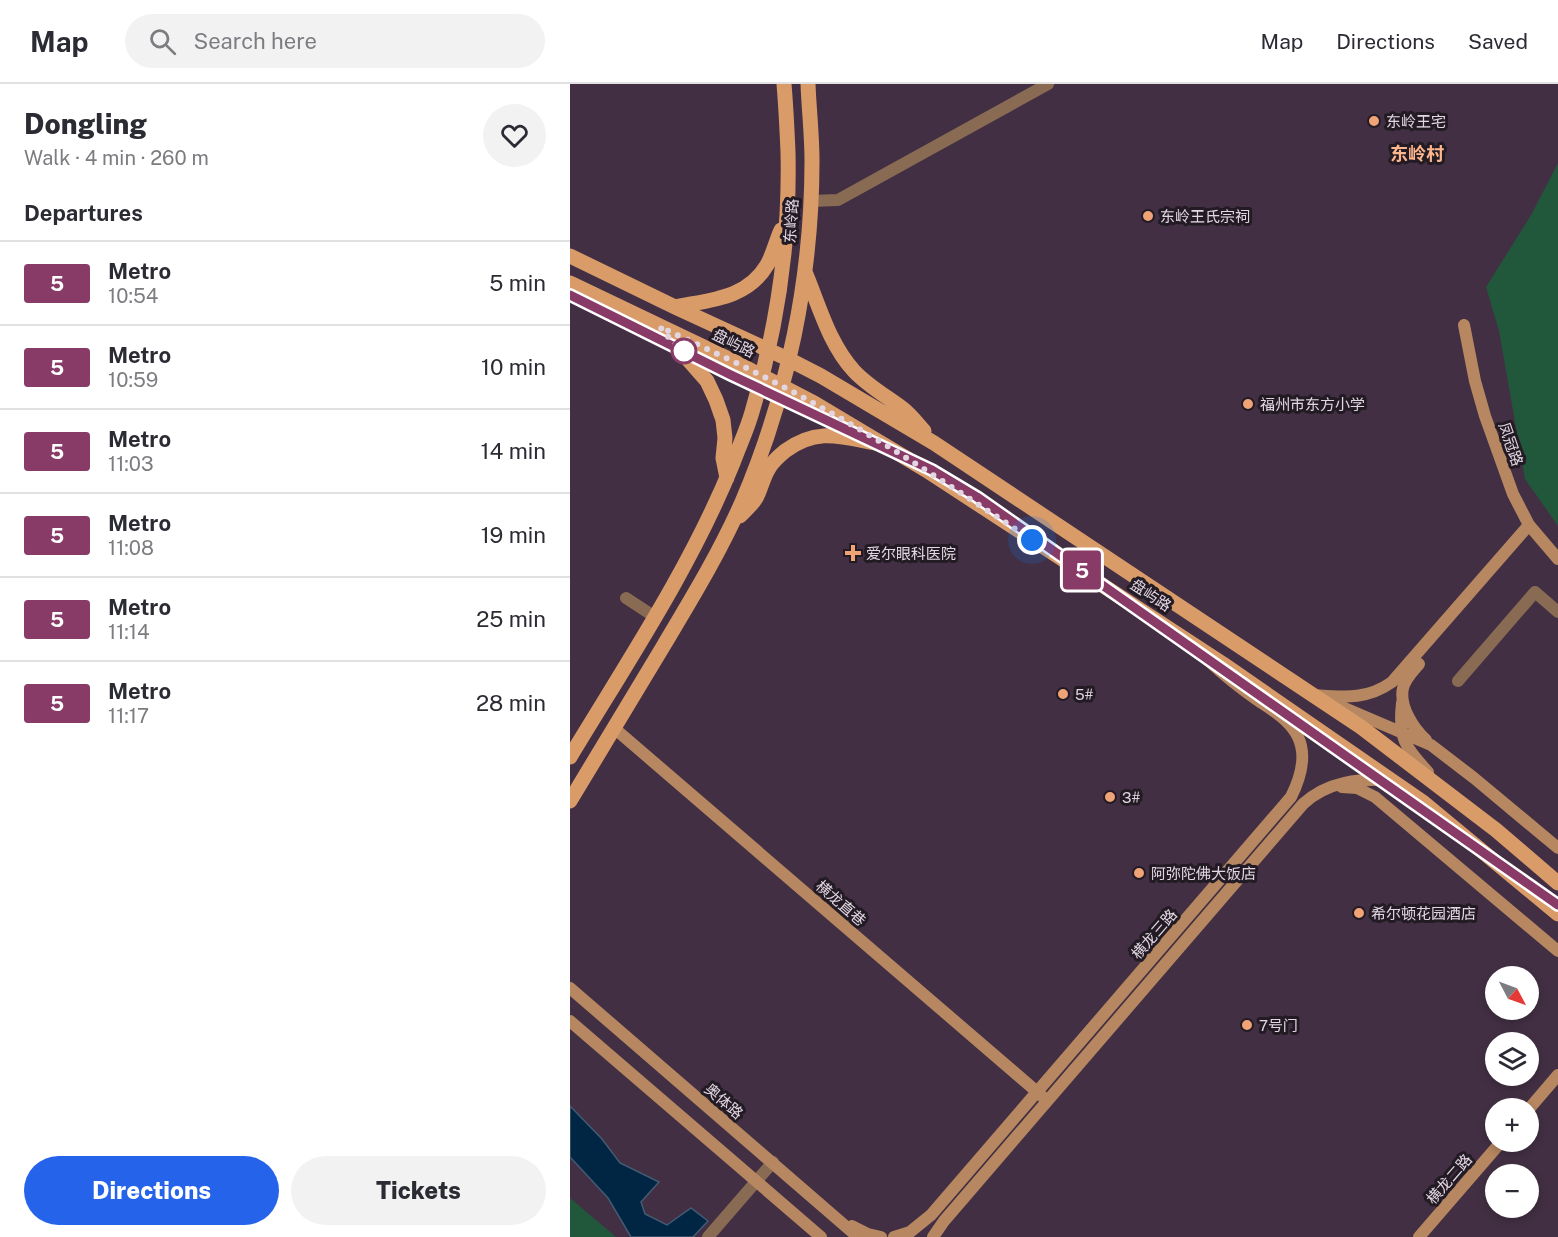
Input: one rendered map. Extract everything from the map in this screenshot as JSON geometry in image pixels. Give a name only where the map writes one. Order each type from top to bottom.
[{"type":"main road","name":"东岭路","points":[[570,757],[655,617],[699,539],[727,478],[752,413],[768,350],[782,269],[787,213],[788,153],[784,84]]},
{"type":"main road","name":"东岭路","points":[[730,527],[760,457],[771,424],[802,298],[811,201],[812,142],[808,84]]},
{"type":"main road","points":[[675,307],[721,299],[740,291],[757,278],[767,265],[787,213]]},
{"type":"main road","name":"盘屿路","points":[[570,256],[788,358],[934,442],[1361,727],[1448,792],[1558,883]]},
{"type":"main road","points":[[805,272],[825,321],[844,357],[855,372],[875,390],[904,409],[934,442]]},
{"type":"main road","name":"盘屿路","points":[[570,283],[814,403],[955,488],[1189,642],[1390,780],[1446,821],[1558,914]]},
{"type":"main road","points":[[660,327],[707,381],[716,400],[723,420],[725,438],[723,458],[727,478]]},
{"type":"main road","points":[[570,801],[708,571],[730,527],[755,499],[772,463],[792,446],[823,435],[886,445]]},
{"type":"street","points":[[811,201],[838,200],[1048,84]]},
{"type":"street","name":"凤冠路","points":[[1464,325],[1475,381],[1492,439],[1516,503],[1531,528],[1558,559]]},
{"type":"street","points":[[1314,695],[1358,696],[1377,691],[1392,682],[1531,528]]},
{"type":"street","points":[[1448,792],[1410,751],[1401,732],[1402,696],[1406,682],[1531,528]]},
{"type":"street","points":[[1458,681],[1535,592],[1558,612]]},
{"type":"street","points":[[626,598],[655,617]]},
{"type":"street","name":"横龙三路","points":[[894,1237],[910,1232],[931,1215],[1291,797],[1300,777],[1303,759],[1299,738],[1293,728],[1278,714],[1230,680],[1189,642]]},
{"type":"street","points":[[1314,695],[1423,741],[1438,750]]},
{"type":"street","points":[[1402,696],[1414,728],[1558,848]]},
{"type":"street","name":"横龙直巷","points":[[614,728],[1048,1101]]},
{"type":"street","name":"横龙三路","points":[[933,1237],[944,1221],[1295,812],[1310,798],[1326,788],[1356,780],[1390,780]]},
{"type":"street","points":[[1326,788],[1346,786],[1358,788],[1375,797],[1558,951]]},
{"type":"street","name":"奥体路","points":[[570,988],[858,1237]]},
{"type":"street","points":[[570,1021],[821,1237]]},
{"type":"street","points":[[1538,1098],[1558,1075]]},
{"type":"street","name":"横龙二路","points":[[1419,1237],[1492,1152]]},
{"type":"street","points":[[708,1237],[773,1162]]},
{"type":"street","points":[[840,1220],[863,1237]]},
{"type":"street","points":[[840,1220],[868,1234],[881,1237]]},
{"type":"green space","points":[[1558,163],[1558,526],[1525,479],[1499,331],[1486,287],[1531,215]]},
{"type":"green space","points":[[570,1198],[616,1237],[570,1237]]},
{"type":"water","points":[[570,1106],[602,1139],[620,1163],[659,1182],[641,1202],[645,1214],[667,1225],[691,1208],[708,1221],[693,1237],[631,1237],[608,1198],[570,1157]]},
{"type":"metro line","name":"5","points":[[570,295],[731,375],[932,470],[977,497],[1558,905]]},
{"type":"place","name":"东岭王宅","points":[[1374,121]]},
{"type":"place","name":"东岭王氏宗祠","points":[[1148,216]]},
{"type":"place","name":"福州市东方小学","points":[[1248,404]]},
{"type":"place","name":"爱尔眼科医院","points":[[853,553]]},
{"type":"place","name":"5#","points":[[1063,694]]},
{"type":"place","name":"3#","points":[[1110,797]]},
{"type":"place","name":"阿弥陀佛大饭店","points":[[1139,873]]},
{"type":"place","name":"希尔顿花园酒店","points":[[1359,913]]},
{"type":"place","name":"7号门","points":[[1247,1025]]},
{"type":"district","name":"东岭村","points":[[1417,153]]},
{"type":"route","points":[[684,351],[685,357],[660,327],[814,403],[955,488],[1032,540]]}]
